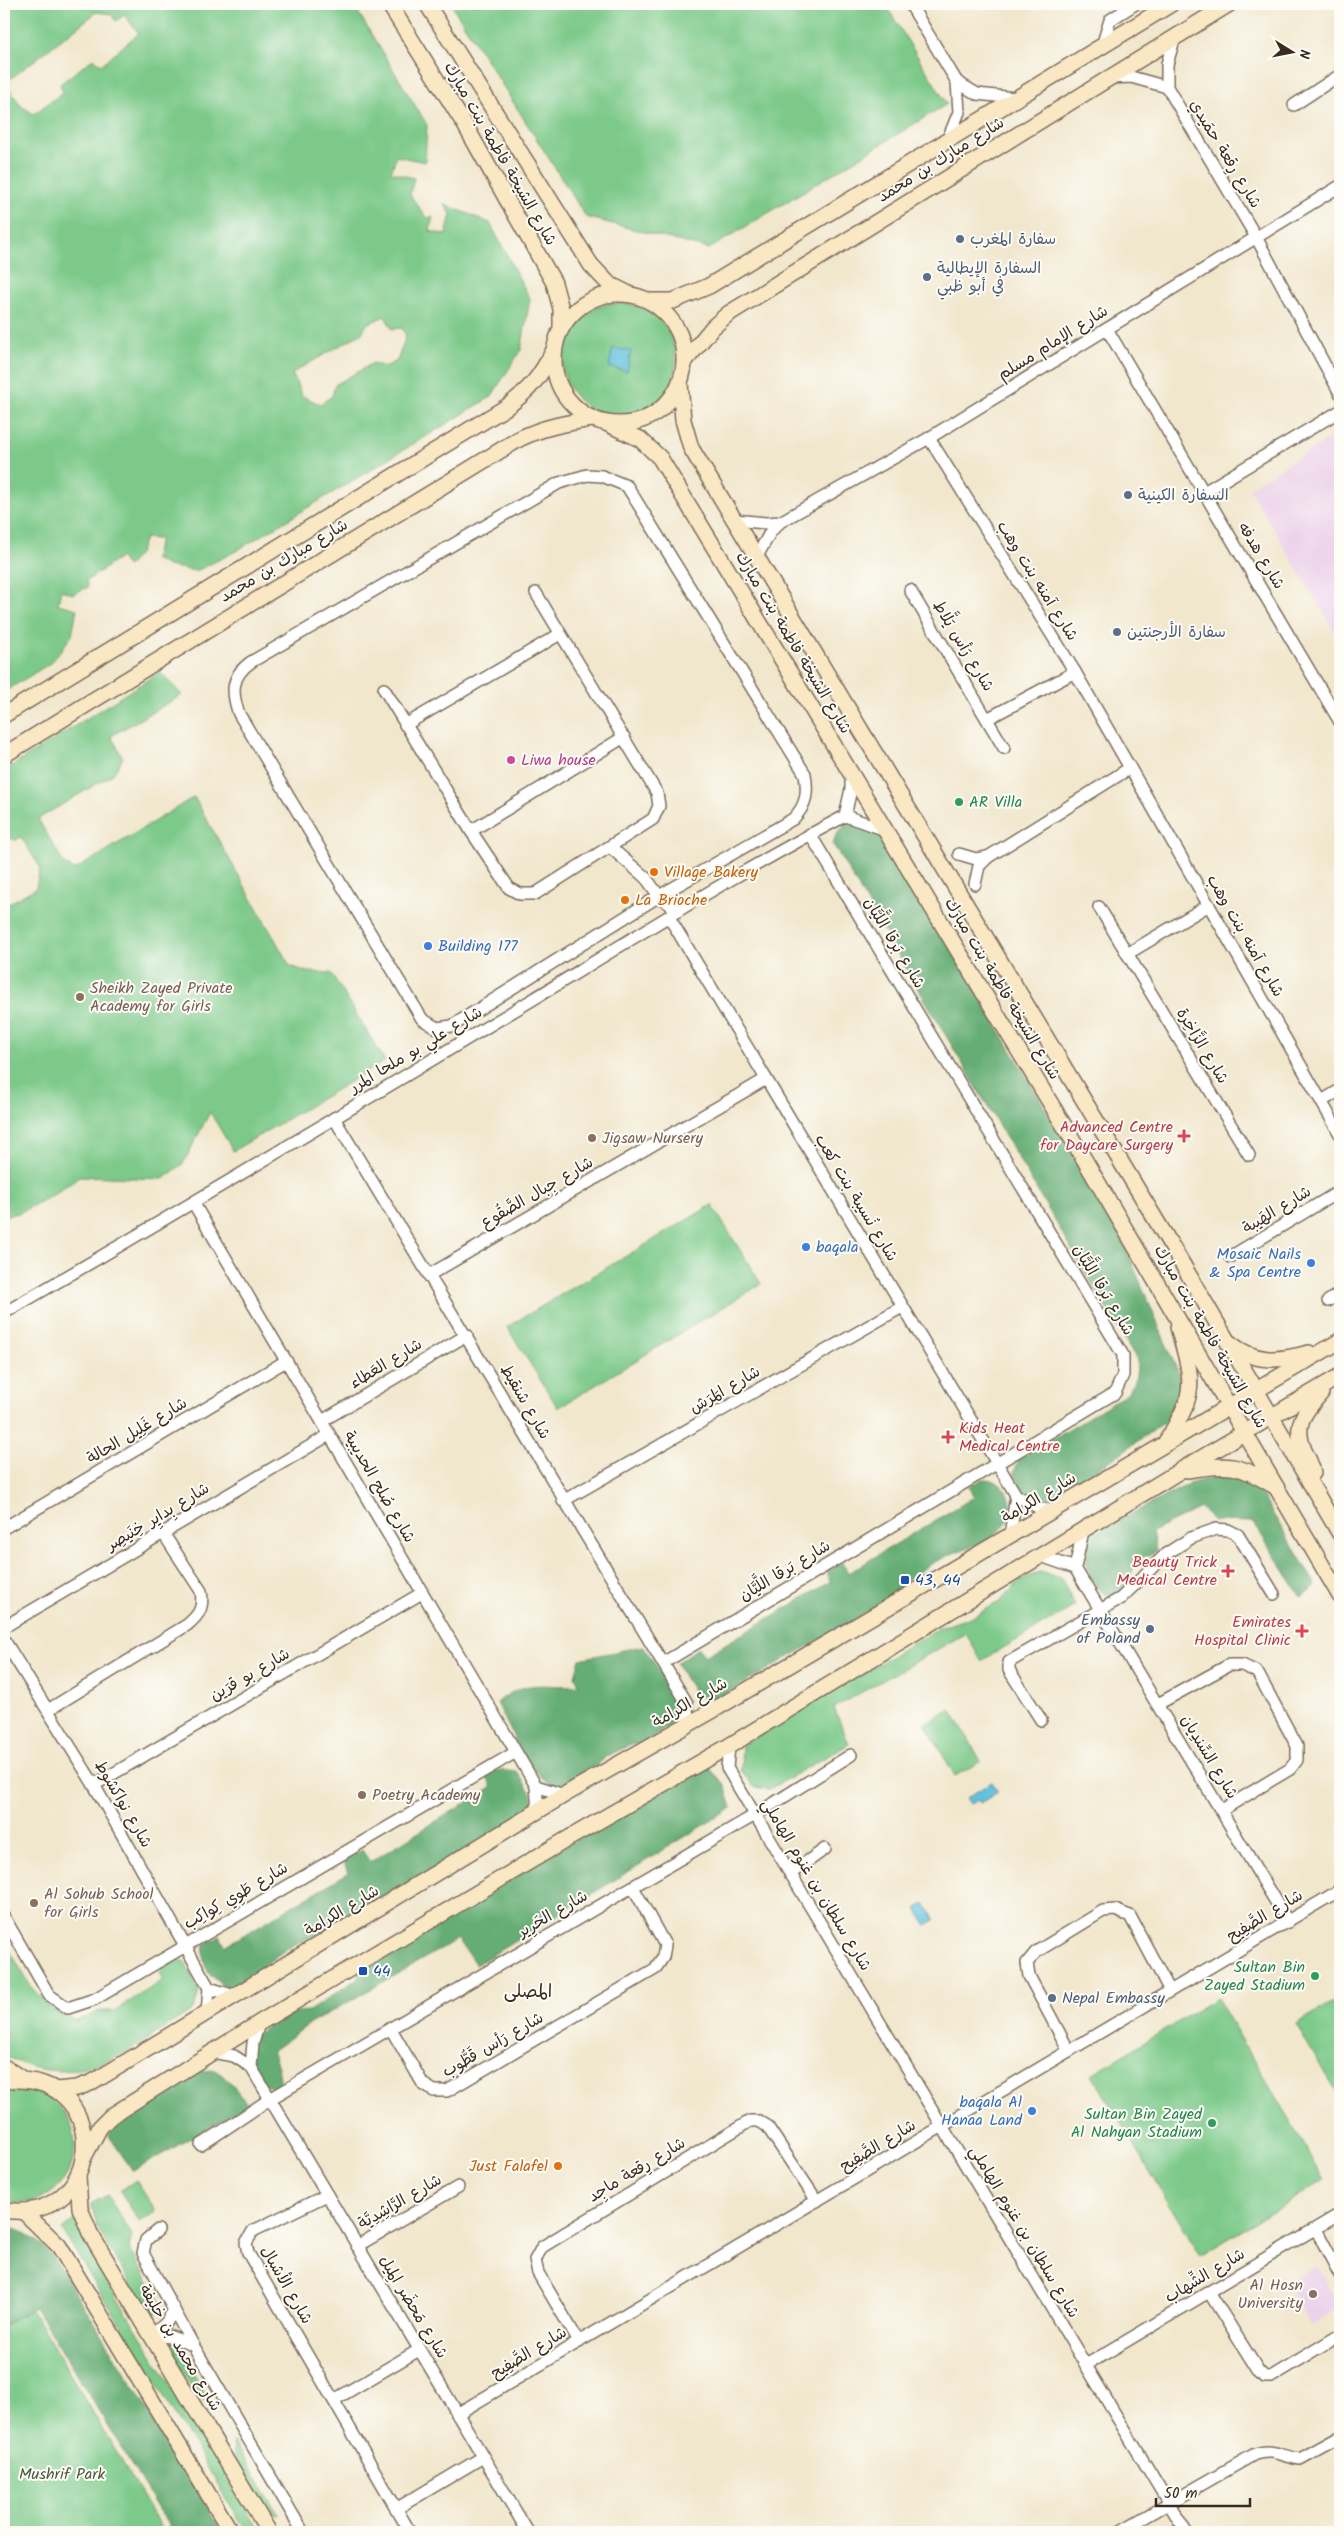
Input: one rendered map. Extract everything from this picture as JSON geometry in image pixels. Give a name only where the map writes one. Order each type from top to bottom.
[{"type":"main road","name":"شارع الشيخة فاطمة بنت مبارك","points":[[389,4],[466,125],[554,283],[561,309],[561,330]]},
{"type":"main road","name":"شارع الشيخة فاطمة بنت مبارك","points":[[427,4],[591,265],[609,284],[631,295]]},
{"type":"main road","name":"شارع مبارك بن محمد","points":[[650,301],[673,301],[709,286],[1171,4]]},
{"type":"main road","name":"شارع مبارك بن محمد","points":[[684,361],[703,337],[728,314],[1229,4]]},
{"type":"main road","points":[[614,294],[631,295],[650,301],[665,312],[676,326],[683,343],[684,361],[680,383],[672,399],[651,416],[626,425],[608,424],[592,419],[574,408],[562,391],[555,371],[554,350],[561,330],[570,316],[583,305],[598,297],[614,294]]},
{"type":"main road","name":"شارع مبارك بن محمد","points":[[4,715],[506,408],[524,395],[540,378],[554,350]]},
{"type":"main road","name":"شارع الشيخة فاطمة بنت مبارك","points":[[680,383],[683,420],[690,448],[996,953],[1256,1389],[1340,1534]]},
{"type":"main road","name":"شارع مبارك بن محمد","points":[[4,755],[519,439],[537,430],[560,423],[592,419]]},
{"type":"main road","name":"شارع الشيخة فاطمة بنت مبارك","points":[[608,424],[640,439],[660,458],[1173,1309],[1340,1596]]},
{"type":"main road","points":[[1164,1445],[1183,1413],[1190,1389],[1190,1370],[1173,1309]]},
{"type":"main road","points":[[1226,1340],[1245,1353],[1268,1360],[1284,1360],[1335,1344]]},
{"type":"main road","name":"شارع الكرامة","points":[[56,2090],[77,2088],[93,2082],[564,1795],[688,1725],[1335,1344]]},
{"type":"main road","points":[[4,2210],[24,2212],[46,2206],[64,2194],[78,2176],[84,2157],[100,2127],[111,2116],[212,2052],[729,1746],[1178,1472],[1336,1379]]},
{"type":"main road","points":[[1315,1489],[1312,1469],[1299,1437],[1299,1422],[1305,1411],[1336,1379]]},
{"type":"main road","points":[[1178,1472],[1217,1466],[1234,1466],[1253,1473],[1278,1489]]},
{"type":"main road","points":[[4,2067],[21,2078],[39,2082],[56,2090],[70,2103],[80,2119],[85,2138],[84,2157]]},
{"type":"main road","points":[[4,2081],[21,2078]]},
{"type":"main road","name":"شارع محمد بن خليفة","points":[[78,2176],[80,2208],[90,2233],[270,2532]]},
{"type":"main road","points":[[24,2212],[58,2246],[232,2532]]},
{"type":"street","points":[[910,4],[958,82],[977,94],[1015,98]]},
{"type":"street","points":[[1102,46],[1110,20],[1136,4]]},
{"type":"street","points":[[1108,78],[1131,77],[1167,87],[1167,64],[1175,36]]},
{"type":"street","points":[[1294,105],[1340,75]]},
{"type":"street","points":[[948,139],[959,112],[958,82]]},
{"type":"street","name":"شارع رِقعة حمَيدي","points":[[1167,87],[1256,238],[1340,393]]},
{"type":"street","name":"شارع الإمام مسلم","points":[[756,558],[770,531],[780,522],[929,438],[1340,186]]},
{"type":"street","name":"شارع هدفه","points":[[1107,329],[1340,722]]},
{"type":"street","points":[[1204,492],[1340,411]]},
{"type":"street","name":"شارع آمنه بنت وهب","points":[[929,438],[1075,672],[1322,1101]]},
{"type":"street","points":[[587,475],[615,480],[627,486],[805,774],[807,790],[800,812],[793,819],[659,896],[452,1026],[445,1028],[431,1026],[422,1019],[239,714],[234,689],[240,670],[559,483],[587,475]]},
{"type":"street","name":"شارع الإمام مسلم","points":[[734,520],[766,523],[780,522]]},
{"type":"street","name":"شارع رَأس يَلَّاط","points":[[910,590],[1004,748]]},
{"type":"street","points":[[384,689],[470,832],[509,888],[520,894],[535,894],[610,847],[653,819],[659,806],[657,793],[536,593]]},
{"type":"street","points":[[405,725],[560,634]]},
{"type":"street","points":[[987,720],[1075,672]]},
{"type":"street","points":[[470,832],[624,737]]},
{"type":"street","points":[[975,884],[979,866],[988,857],[1130,768]]},
{"type":"street","points":[[850,771],[851,789],[845,816],[886,830]]},
{"type":"street","name":"شارع علي بو ملحا المرر","points":[[4,1313],[194,1204],[673,914],[810,834],[845,816]]},
{"type":"street","name":"شارع بَرقا اللَّيَّان","points":[[663,1663],[1115,1393],[1124,1374],[1123,1355],[810,834]]},
{"type":"street","points":[[610,847],[646,878],[673,914]]},
{"type":"street","points":[[959,854],[970,858],[988,857]]},
{"type":"street","points":[[1127,954],[1209,905]]},
{"type":"street","name":"شارع الزَّاخِرة","points":[[1099,907],[1248,1155]]},
{"type":"street","name":"شارع نُسيبة بنت كعب","points":[[673,914],[766,1079],[1016,1495],[1032,1506],[1052,1511]]},
{"type":"street","name":"شارع جِبال الصَّقُوع","points":[[429,1275],[766,1079]]},
{"type":"street","points":[[1340,1090],[1322,1101],[1340,1134]]},
{"type":"street","name":"شارع شنقيط","points":[[334,1118],[467,1335],[563,1501],[687,1703],[688,1725]]},
{"type":"street","name":"شارع الهَيبة","points":[[1230,1257],[1340,1191]]},
{"type":"street","name":"شارع صُلح الحديبية","points":[[194,1204],[536,1786],[538,1812]]},
{"type":"street","points":[[1328,1301],[1340,1293]]},
{"type":"street","name":"شارع المَرَش","points":[[563,1501],[902,1307]]},
{"type":"street","name":"شارع العَطاء","points":[[322,1421],[467,1335]]},
{"type":"street","name":"شارع غَلِيل الحالة","points":[[4,1528],[286,1361]]},
{"type":"street","name":"شارع بِدايِر خِنَيصِر","points":[[4,1627],[329,1434]]},
{"type":"street","points":[[1010,1536],[1016,1495]]},
{"type":"street","points":[[1041,1720],[1009,1670],[1010,1662],[1121,1598],[1166,1554],[1191,1538],[1216,1529],[1228,1530],[1238,1535],[1274,1594]]},
{"type":"street","points":[[1041,1556],[1075,1568],[1083,1531]]},
{"type":"street","points":[[48,1710],[187,1626],[200,1614],[201,1591],[163,1533]]},
{"type":"street","name":"شارع السِّندِيان","points":[[1075,1568],[1288,1922]]},
{"type":"street","name":"شارع بو قرَين","points":[[94,1785],[422,1592]]},
{"type":"street","name":"شارع نواكشوط","points":[[4,1640],[94,1785],[209,1988]]},
{"type":"street","points":[[1158,1704],[1229,1665],[1242,1665],[1257,1672],[1296,1746],[1297,1760],[1290,1769],[1222,1810]]},
{"type":"street","points":[[687,1703],[710,1712]]},
{"type":"street","points":[[704,1760],[727,1768],[729,1746]]},
{"type":"street","name":"شارع طَوِي كِواكِب","points":[[4,1917],[49,1995],[68,2008],[95,1999],[516,1752]]},
{"type":"street","name":"شارع الحَرِير","points":[[270,2099],[755,1816],[851,1755]]},
{"type":"street","name":"شارع سلطان بن غنوم الهاملي","points":[[727,1768],[1186,2532]]},
{"type":"street","points":[[536,1786],[564,1795]]},
{"type":"street","points":[[790,1874],[825,1849]]},
{"type":"street","name":"شارع رَأس قَطُّوب","points":[[391,2029],[423,2084],[434,2091],[448,2091],[655,1968],[663,1957],[665,1944],[633,1887]]},
{"type":"street","name":"شارع الصَّفِيح","points":[[457,2414],[1340,1890]]},
{"type":"street","points":[[1069,2051],[1029,1976],[1027,1963],[1036,1952],[1103,1911],[1115,1910],[1130,1916],[1170,1992]]},
{"type":"street","points":[[207,2013],[209,1988],[235,1996]]},
{"type":"street","points":[[212,2052],[234,2056],[251,2067],[253,2042],[260,2023]]},
{"type":"street","name":"شارع مَحضَر المِيل","points":[[251,2067],[528,2532]]},
{"type":"street","points":[[200,2145],[270,2099]]},
{"type":"street","name":"شارع رِقعة ماجِد","points":[[579,2342],[538,2273],[535,2260],[542,2247],[750,2121],[759,2121],[767,2126],[817,2201]]},
{"type":"street","name":"شارع الرَّاشِدِيَّة","points":[[357,2246],[458,2187]]},
{"type":"street","name":"شارع الأشبال","points":[[327,2195],[253,2231],[246,2243],[248,2253],[410,2532]]},
{"type":"street","name":"شارع الشِّهاب","points":[[1086,2365],[1340,2214]]},
{"type":"street","points":[[1316,2229],[1340,2275]]},
{"type":"street","points":[[158,2230],[146,2240],[143,2253],[193,2345],[303,2532]]},
{"type":"street","points":[[1209,2292],[1259,2372],[1265,2377],[1272,2377],[1340,2335]]},
{"type":"street","points":[[152,2335],[166,2323],[174,2310]]},
{"type":"street","points":[[152,2335],[171,2337],[193,2345]]},
{"type":"street","points":[[334,2400],[419,2350]]},
{"type":"street","points":[[1119,2532],[1255,2454],[1266,2451],[1276,2452],[1300,2459],[1340,2437]]},
{"type":"street","points":[[396,2509],[483,2457]]},
{"type":"shaded area","points":[[1340,432],[1340,640],[1249,488]]},
{"type":"shaded area","name":"Al Hosn University","points":[[1317,2265],[1340,2307],[1311,2325],[1287,2283]]},
{"type":"green space","points":[[4,4],[353,4],[427,125],[425,162],[396,156],[391,172],[414,178],[410,195],[427,218],[433,216],[430,231],[446,235],[451,214],[444,204],[490,223],[530,299],[521,350],[491,397],[236,551],[196,571],[168,566],[154,559],[160,539],[145,538],[139,554],[127,567],[121,557],[86,581],[88,587],[73,594],[61,590],[58,604],[77,609],[72,635],[52,662],[4,692]],"holes":[[[97,12],[111,14],[116,21],[124,15],[139,33],[101,65],[94,58],[60,84],[63,92],[34,114],[21,106],[5,83]],[[385,316],[392,329],[402,328],[406,336],[397,361],[385,367],[373,363],[335,385],[332,396],[320,404],[302,396],[292,373],[362,333],[367,324]]]},
{"type":"green space","points":[[451,4],[885,4],[947,104],[709,249],[586,217]]},
{"type":"green space","points":[[619,303],[641,307],[659,320],[672,338],[676,360],[672,382],[659,400],[641,413],[619,417],[597,413],[579,400],[566,382],[562,360],[566,338],[579,320],[597,307]]},
{"type":"green space","points":[[160,672],[182,695],[111,736],[123,758],[113,774],[38,819],[65,865],[75,870],[194,797],[290,966],[307,972],[331,973],[385,1061],[233,1151],[210,1112],[183,1164],[163,1179],[80,1176],[53,1195],[19,1213],[4,1216],[4,906],[36,888],[40,867],[21,837],[16,840],[9,838],[4,830],[4,771]]},
{"type":"green space","points":[[849,823],[882,830],[1122,1239],[1180,1377],[1179,1395],[1173,1416],[1069,1490],[1044,1502],[1021,1489],[1014,1472],[1019,1459],[1125,1395],[1132,1387],[1135,1379],[1137,1360],[833,844],[837,832]]},
{"type":"green space","points":[[712,1205],[761,1284],[558,1408],[507,1327]]},
{"type":"green space","points":[[1216,1476],[1238,1477],[1255,1484],[1316,1585],[1301,1597],[1253,1522],[1214,1521],[1200,1508],[1152,1532],[1156,1551],[1135,1562],[1128,1583],[1112,1598],[1097,1587],[1088,1570],[1087,1561],[1087,1552],[1092,1534],[1189,1484]]},
{"type":"green space","points":[[982,1479],[998,1483],[1007,1493],[1010,1504],[1009,1515],[1005,1525],[989,1538],[924,1568],[909,1578],[893,1597],[713,1701],[695,1692],[683,1676],[677,1663],[698,1648],[705,1656],[830,1582],[826,1572],[843,1562],[848,1573],[974,1497],[969,1487]]},
{"type":"green space","points":[[1039,1572],[1061,1578],[1075,1606],[981,1661],[966,1633],[834,1708],[849,1744],[769,1789],[754,1787],[741,1770],[742,1745],[939,1628],[974,1616],[1001,1601],[1018,1582]]},
{"type":"green space","points":[[643,1646],[671,1690],[677,1709],[678,1720],[643,1745],[632,1744],[607,1756],[594,1768],[590,1776],[561,1789],[549,1783],[539,1775],[522,1753],[497,1703],[518,1689],[528,1686],[579,1685],[575,1676],[580,1659]]},
{"type":"green space","points":[[951,1709],[981,1761],[955,1776],[925,1724]]},
{"type":"green space","points":[[710,1769],[724,1783],[732,1808],[476,1965],[458,1939],[308,2025],[272,2051],[278,2067],[281,2084],[272,2087],[259,2084],[246,2063],[244,2052],[250,2039],[287,2013],[309,2011],[357,1979],[368,1960],[696,1771]]},
{"type":"green space","points":[[498,1770],[517,1772],[531,1793],[534,1811],[326,1935],[311,1937],[298,1942],[239,1982],[225,1987],[207,1970],[203,1953],[204,1946],[220,1936],[225,1946],[348,1873],[344,1861],[362,1850],[370,1862],[492,1787],[486,1776]]},
{"type":"green space","points":[[4,1941],[31,1987],[54,2011],[77,2021],[100,2011],[114,2011],[162,1981],[160,1973],[163,1966],[178,1959],[185,1962],[199,1991],[194,2009],[140,2044],[103,2063],[62,2071],[40,2069],[26,2065],[4,2056]]},
{"type":"green space","points":[[1217,1998],[1325,2180],[1200,2256],[1092,2074]]},
{"type":"green space","points":[[1340,1998],[1340,2099],[1296,2024]]},
{"type":"green space","points":[[215,2070],[229,2080],[248,2105],[133,2171],[109,2136],[111,2127],[201,2071]]},
{"type":"green space","points":[[11,2088],[42,2095],[62,2110],[73,2131],[74,2153],[67,2174],[53,2192],[31,2202],[4,2201],[4,2090]]},
{"type":"green space","points":[[136,2180],[156,2212],[140,2222],[120,2191]]},
{"type":"green space","points":[[107,2195],[132,2235],[129,2248],[162,2304],[161,2311],[154,2315],[148,2314],[99,2231],[91,2204]]},
{"type":"green space","points":[[77,2217],[84,2240],[104,2276],[260,2532],[247,2532],[62,2230]]},
{"type":"green space","points":[[4,2226],[30,2236],[48,2252],[60,2267],[222,2532],[173,2532],[35,2307],[4,2325]]},
{"type":"green space","name":"Mushrif Park","points":[[4,2296],[33,2312],[164,2532],[4,2532]]},
{"type":"green space","points":[[164,2340],[175,2341],[213,2408],[198,2397]]},
{"type":"green space","points":[[233,2441],[279,2515],[272,2513],[259,2501],[242,2475],[235,2458]]},
{"type":"water","points":[[613,348],[631,351],[627,371],[609,367]]},
{"type":"water","points":[[992,1782],[998,1792],[980,1803],[978,1800],[970,1804],[966,1798]]},
{"type":"water","points":[[925,1903],[935,1920],[926,1925],[916,1909]]},
{"type":"place","name":"سفارة المغرب","points":[[960,239]]},
{"type":"place","name":"السفارة الإيطالية في أبو ظبي","points":[[927,277]]},
{"type":"place","name":"السفارة الكينية","points":[[1128,495]]},
{"type":"place","name":"سفارة الأرجنتين","points":[[1117,632]]},
{"type":"place","name":"Liwa house","points":[[511,760]]},
{"type":"place","name":"AR Villa","points":[[959,802]]},
{"type":"place","name":"Village Bakery","points":[[654,872]]},
{"type":"place","name":"La Brioche","points":[[625,900]]},
{"type":"place","name":"Building 177","points":[[428,946]]},
{"type":"place","name":"Sheikh Zayed Private Academy for Girls","points":[[80,997]]},
{"type":"place","name":"Advanced Centre for Daycare Surgery","points":[[1184,1136]]},
{"type":"place","name":"Jigsaw Nursery","points":[[592,1138]]},
{"type":"place","name":"baqala","points":[[806,1247]]},
{"type":"place","name":"Mosaic Nails & Spa Centre","points":[[1311,1263]]},
{"type":"place","name":"Kids Heat Medical Centre","points":[[948,1437]]},
{"type":"place","name":"Beauty Trick Medical Centre","points":[[1228,1571]]},
{"type":"place","name":"43, 44","points":[[905,1580]]},
{"type":"place","name":"Embassy of Poland","points":[[1150,1629]]},
{"type":"place","name":"Emirates Hospital Clinic","points":[[1302,1631]]},
{"type":"place","name":"Poetry Academy","points":[[362,1795]]},
{"type":"place","name":"Al Sohub School for Girls","points":[[34,1903]]},
{"type":"place","name":"44","points":[[363,1971]]},
{"type":"place","name":"Sultan Bin Zayed Stadium","points":[[1315,1976]]},
{"type":"place","name":"Nepal Embassy","points":[[1052,1998]]},
{"type":"place","name":"baqala Al Hanaa Land","points":[[1032,2111]]},
{"type":"place","name":"Sultan Bin Zayed Al Nahyan Stadium","points":[[1212,2123]]},
{"type":"place","name":"Just Falafel","points":[[558,2166]]},
{"type":"place","name":"Al Hosn University","points":[[1313,2294]]},
{"type":"district","name":"المصلى","points":[[528,1992]]}]
